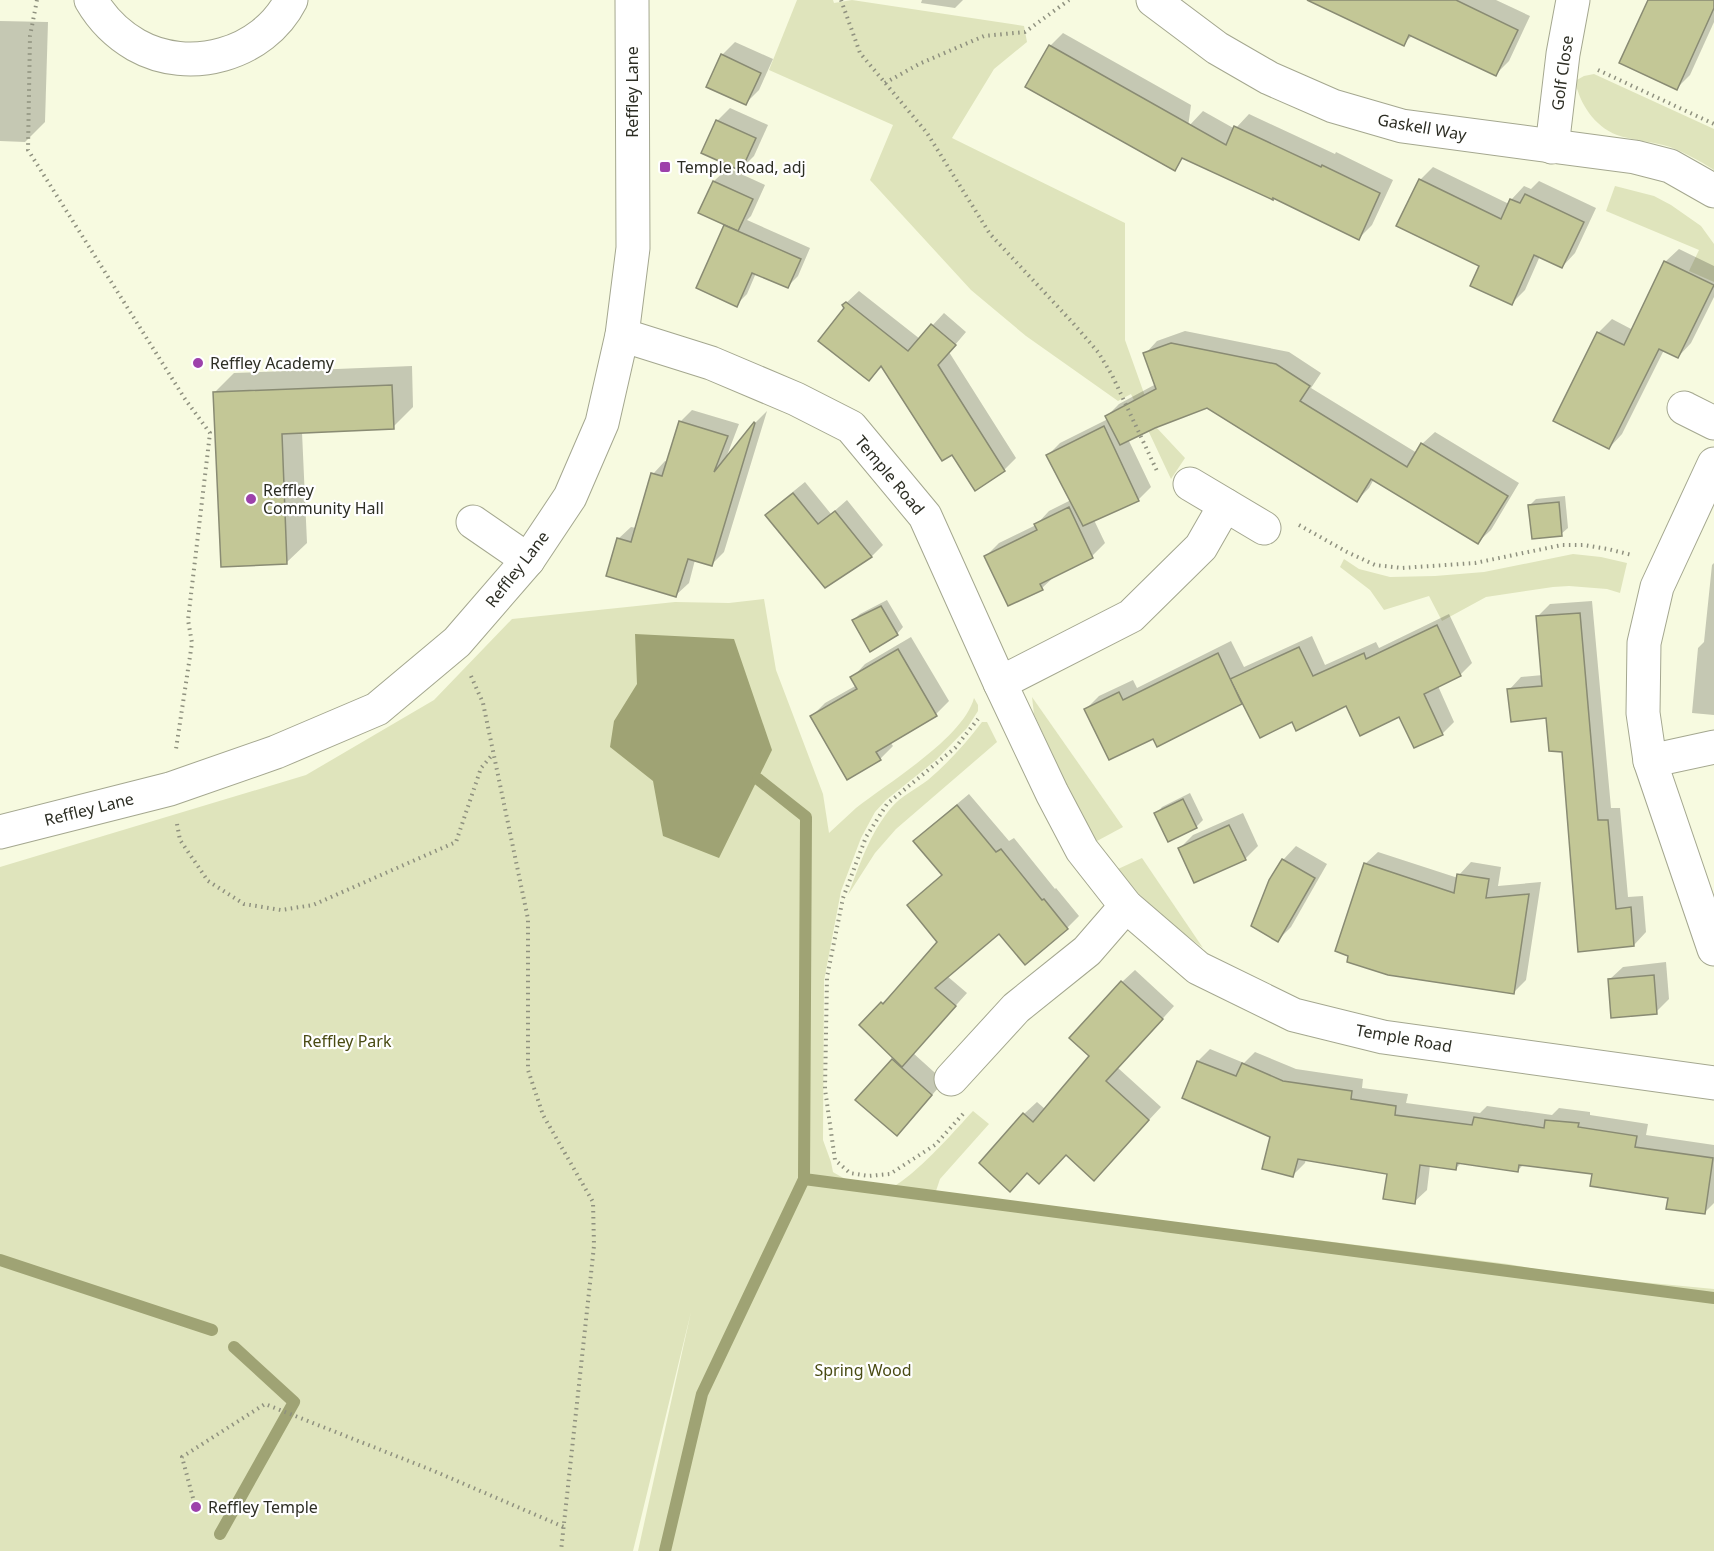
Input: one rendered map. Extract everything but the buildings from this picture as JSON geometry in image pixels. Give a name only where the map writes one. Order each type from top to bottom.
[{"type":"street","points":[[91,0],[100,15],[117,32],[137,46],[159,55],[183,59],[207,58],[231,52],[253,42],[271,27],[291,0]]},
{"type":"street","name":"Reffley Lane","points":[[0,831],[170,789],[276,752],[377,709],[457,642],[528,560],[570,496],[602,423],[622,335],[633,248],[632,0]]},
{"type":"street","name":"Gaskell Way","points":[[1153,0],[1217,48],[1269,78],[1333,106],[1402,126],[1635,157],[1670,166],[1714,191]]},
{"type":"street","name":"Golf Close","points":[[1552,147],[1563,54],[1573,0]]},
{"type":"street","name":"Temple Road","points":[[622,335],[711,363],[796,399],[851,427],[926,516],[1052,794],[1082,850],[1126,906],[1198,968],[1293,1014],[1383,1037],[1714,1083]]},
{"type":"street","points":[[1684,408],[1714,423]]},
{"type":"street","points":[[1714,464],[1657,586],[1644,644],[1643,713],[1650,761],[1714,949]]},
{"type":"street","points":[[1190,484],[1264,528]]},
{"type":"street","points":[[1000,682],[1131,616],[1201,547],[1225,504]]},
{"type":"street","points":[[473,522],[528,560]]},
{"type":"street","points":[[1650,761],[1714,747]]},
{"type":"street","points":[[951,1079],[1016,1008],[1088,951],[1126,906]]},
{"type":"path","points":[[37,0],[30,36],[28,150],[185,399],[210,433],[188,620],[192,643],[170,789],[180,840],[208,881],[244,904],[281,910],[313,905],[456,842],[481,768],[493,754]]},
{"type":"path","points":[[841,0],[860,53],[927,133],[990,234],[1098,352],[1112,375],[1166,490],[1190,484]]},
{"type":"path","points":[[885,83],[919,64],[984,36],[1025,32],[1069,0]]},
{"type":"path","points":[[1563,54],[1714,123]]},
{"type":"path","points":[[1264,528],[1286,518],[1375,565],[1402,568],[1475,563],[1562,545],[1584,545],[1637,556]]},
{"type":"path","points":[[457,642],[483,703],[528,919],[528,1070],[543,1115],[593,1202],[594,1245],[561,1551]]},
{"type":"path","points":[[951,1079],[972,1104],[935,1144],[916,1158],[890,1174],[868,1176],[850,1173],[835,1160],[825,1089],[828,977],[843,898],[867,837],[887,804],[955,748],[980,716],[1000,682]]},
{"type":"path","points":[[193,1498],[182,1456],[265,1404],[434,1471],[564,1527]]},
{"type":"green space","points":[[797,0],[833,0],[834,3],[852,0],[1024,26],[1027,42],[994,69],[952,138],[1125,223],[1125,340],[1156,427],[1185,458],[1171,479],[1131,394],[1118,401],[1026,336],[971,290],[870,180],[893,125],[769,70]]},
{"type":"green space","points":[[1594,74],[1714,129],[1714,170],[1676,149],[1622,137],[1601,126],[1584,106],[1575,81]]},
{"type":"green space","points":[[1615,186],[1654,196],[1701,226],[1714,244],[1714,282],[1689,271],[1699,250],[1606,211]]},
{"type":"green space","points":[[1573,554],[1627,563],[1620,593],[1607,589],[1569,586],[1486,597],[1442,621],[1429,596],[1384,610],[1370,590],[1340,567],[1344,559],[1359,569],[1390,577],[1435,576],[1484,572]]},
{"type":"green space","points":[[764,599],[776,670],[823,794],[829,833],[856,808],[941,744],[967,713],[974,698],[978,705],[978,711],[967,728],[936,760],[886,800],[875,812],[861,838],[841,891],[824,981],[823,1140],[833,1172],[870,1189],[881,1191],[891,1188],[930,1157],[973,1111],[989,1124],[940,1179],[934,1197],[1162,1232],[1174,1230],[1262,1233],[1508,1264],[1567,1275],[1714,1289],[1714,1551],[638,1551],[691,1312],[633,1551],[0,1551],[0,867],[306,775],[434,700],[512,619],[675,602],[729,603]]},
{"type":"green space","points":[[1032,697],[1123,827],[1097,841],[1077,809],[1034,714]]},
{"type":"green space","points":[[982,722],[987,722],[997,742],[896,829],[875,853],[848,895],[871,838],[891,808],[943,767]]},
{"type":"green space","points":[[1142,858],[1203,948],[1158,912],[1118,869]]},
{"type":"shaded area","points":[[635,634],[734,639],[772,750],[719,858],[663,836],[653,781],[610,747],[614,721],[637,684]]},
{"type":"waterway","points":[[665,1551],[702,1394],[804,1179],[806,817],[758,779]]},
{"type":"waterway","points":[[804,1179],[1714,1298]]},
{"type":"waterway","points":[[0,1260],[212,1330]]},
{"type":"waterway","points":[[220,1534],[294,1402],[234,1347]]},
{"type":"place","name":"Temple Road, adj","points":[[665,167]]},
{"type":"place","name":"Reffley Academy","points":[[198,363]]},
{"type":"place","name":"Reffley Community Hall","points":[[251,499]]},
{"type":"place","name":"Reffley Temple","points":[[196,1507]]},
{"type":"park label","name":"Reffley Park","points":[[347,1041]]},
{"type":"park label","name":"Spring Wood","points":[[863,1370]]}]
